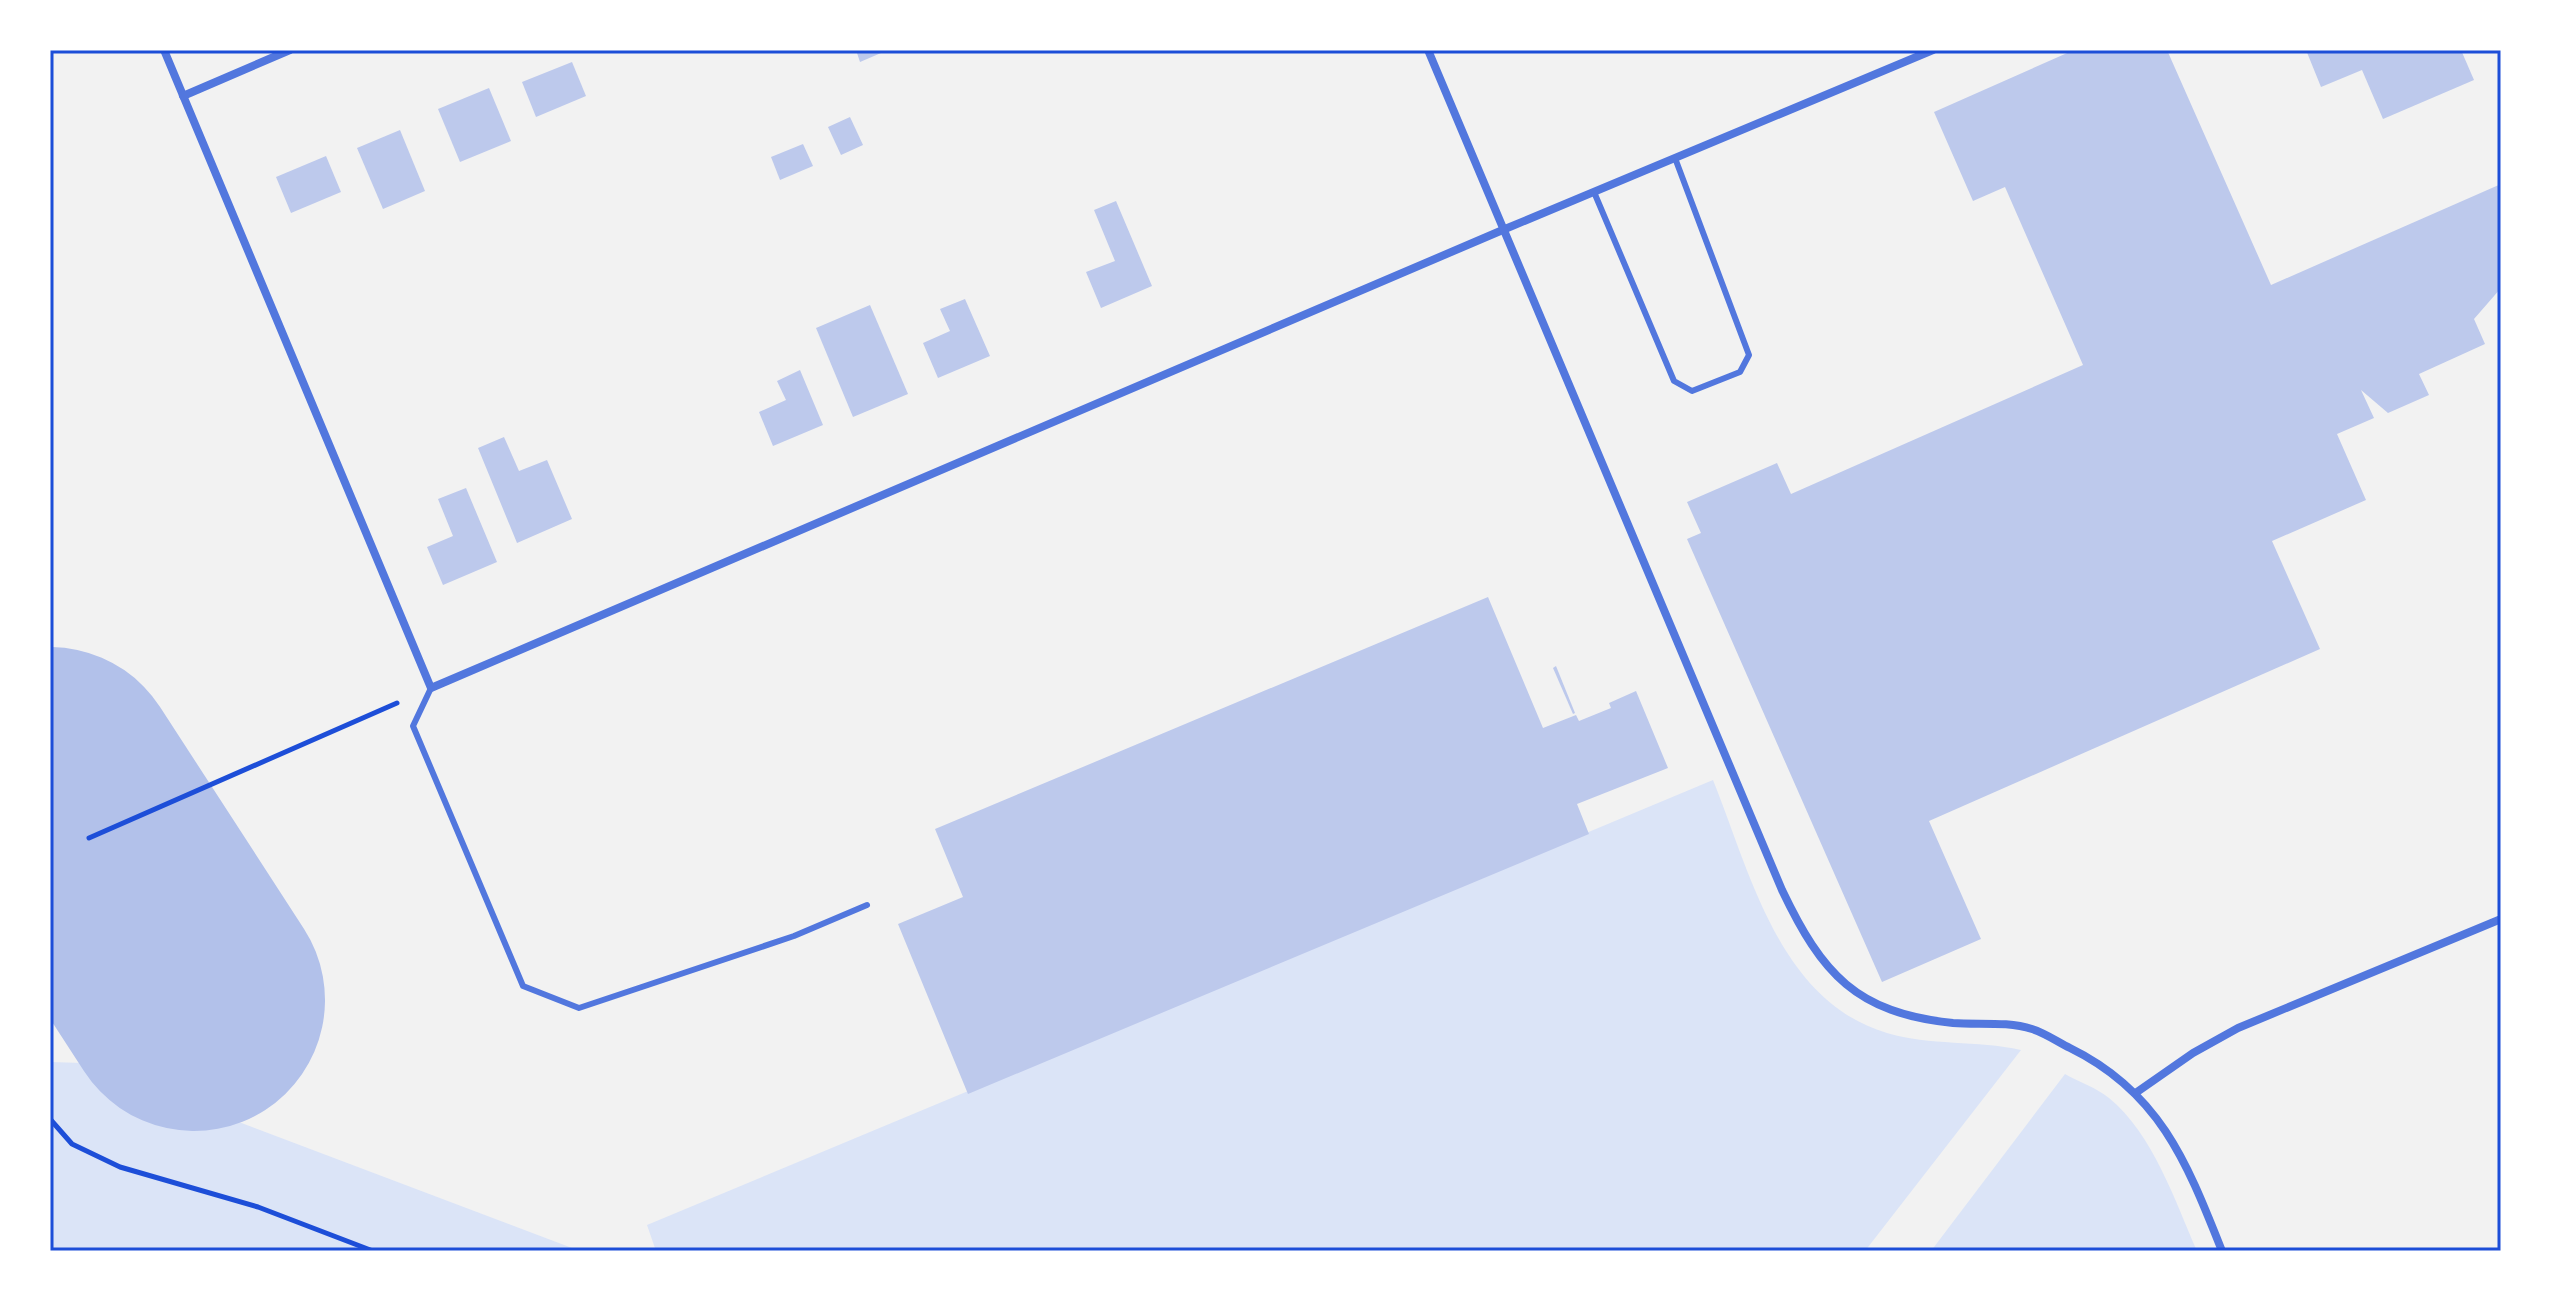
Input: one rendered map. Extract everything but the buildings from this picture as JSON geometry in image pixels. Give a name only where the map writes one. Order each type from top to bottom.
[{"type":"street","points":[[164,50],[431,688],[1505,229],[1933,50]]},
{"type":"street","points":[[183,96],[290,50]]},
{"type":"street","points":[[1428,50],[1780,886],[1810,947],[1850,988],[1881,1008],[1920,1019],[2031,1028],[2089,1057],[2137,1092],[2161,1120],[2182,1157],[2222,1251]]},
{"type":"street","points":[[2137,1092],[2193,1053],[2238,1028],[2501,919]]},
{"type":"lane","points":[[1594,192],[1674,381],[1692,391],[1740,372],[1749,355],[1675,158]]},
{"type":"lane","points":[[431,688],[413,726],[523,986],[579,1008],[794,936],[867,905]]},
{"type":"path","points":[[89,838],[431,688]]},
{"type":"path","points":[[50,1119],[72,1144],[120,1167],[258,1207],[373,1251]]},
{"type":"shaded area","points":[[1713,780],[1773,929],[1794,963],[1819,993],[1850,1017],[1887,1033],[1920,1040],[2021,1050],[1865,1251],[656,1251],[647,1225]]},
{"type":"shaded area","points":[[50,1062],[83,1063],[580,1251],[50,1251]]},
{"type":"shaded area","points":[[2065,1074],[2109,1098],[2138,1130],[2161,1169],[2197,1251],[1931,1251]]},
{"type":"runway","points":[[50,778],[194,1000]]}]
